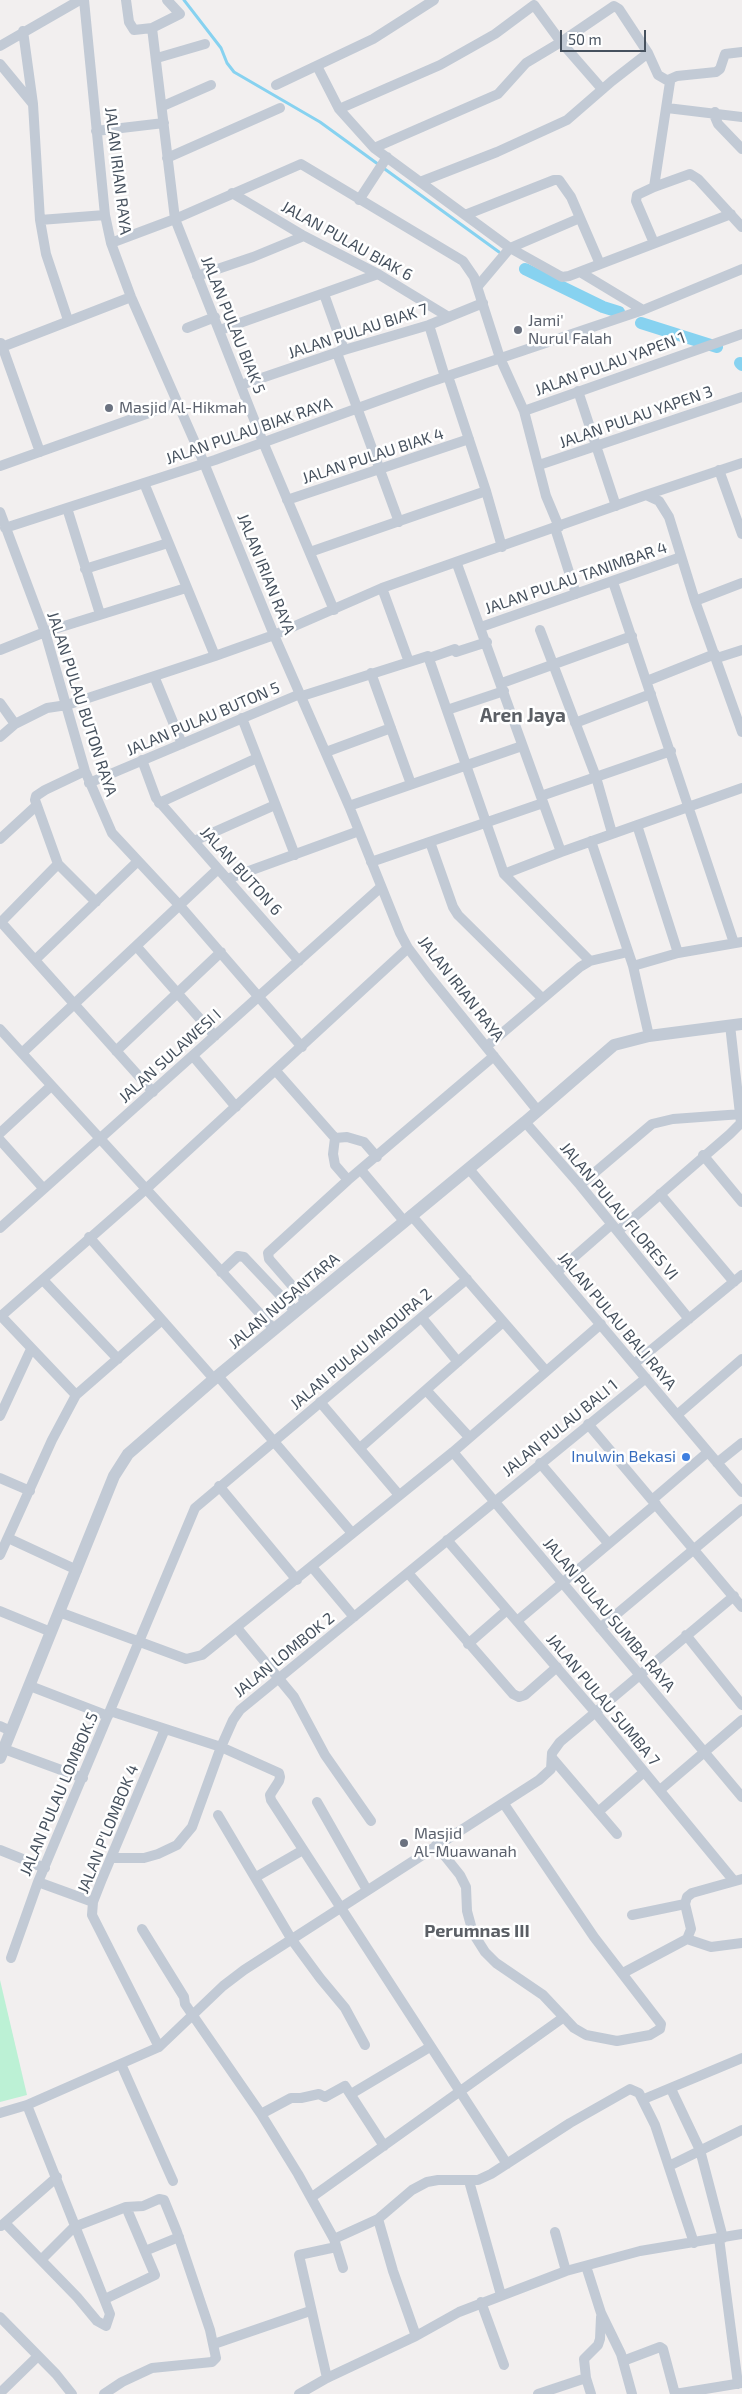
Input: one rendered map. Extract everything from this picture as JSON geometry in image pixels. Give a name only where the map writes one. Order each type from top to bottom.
[{"type":"street","points":[[0,46],[23,31],[80,0]]},
{"type":"street","name":"JALAN IRIAN RAYA","points":[[84,0],[105,215],[111,243],[131,297],[204,463],[274,635],[326,752],[408,948],[538,1111]]},
{"type":"street","points":[[126,0],[129,22],[132,29],[152,28],[180,14],[167,0]]},
{"type":"street","points":[[276,85],[373,39],[434,0]]},
{"type":"street","points":[[339,109],[440,65],[495,34],[532,2],[602,90]]},
{"type":"street","points":[[374,148],[498,94],[526,63],[562,42],[614,6],[619,9],[648,53],[658,75],[668,80],[670,84],[654,187]]},
{"type":"street","name":"JALAN PULAU BIAK 5","points":[[152,28],[174,219],[215,317],[263,442],[334,610]]},
{"type":"street","points":[[23,31],[33,104],[40,220],[46,254],[68,320]]},
{"type":"street","points":[[156,58],[205,44]]},
{"type":"street","points":[[668,80],[677,76],[716,72],[720,69],[725,54],[742,52]]},
{"type":"street","points":[[420,182],[497,152],[568,120],[648,53]]},
{"type":"street","points":[[0,64],[33,104]]},
{"type":"street","points":[[318,66],[339,109],[374,148],[382,164],[420,182],[509,250],[562,277],[580,272],[731,214]]},
{"type":"street","points":[[162,106],[211,85]]},
{"type":"street","points":[[167,158],[280,108]]},
{"type":"street","points":[[667,108],[715,112],[742,117]]},
{"type":"street","points":[[715,112],[718,124],[742,148]]},
{"type":"street","points":[[96,131],[164,123]]},
{"type":"street","points":[[111,243],[174,219],[301,164],[463,262],[471,271],[478,286],[500,358],[524,411],[549,505],[576,594]]},
{"type":"street","points":[[359,200],[382,164]]},
{"type":"street","points":[[654,243],[636,201],[639,194],[654,187],[693,175],[742,227]]},
{"type":"street","points":[[465,215],[554,180],[564,185],[600,264]]},
{"type":"street","name":"JALAN PULAU BIAK 6","points":[[232,193],[304,236],[378,274],[447,316]]},
{"type":"street","points":[[40,220],[105,215]]},
{"type":"street","points":[[478,286],[509,250],[580,218]]},
{"type":"street","points":[[197,276],[304,236]]},
{"type":"street","name":"JALAN PULAU BIAK RAYA","points":[[5,528],[204,463],[446,376],[612,319],[638,312],[742,269]]},
{"type":"street","points":[[580,272],[638,312]]},
{"type":"street","points":[[220,330],[378,274]]},
{"type":"street","points":[[324,294],[357,409],[399,522]]},
{"type":"street","points":[[40,452],[1,344],[131,297]]},
{"type":"street","name":"JALAN PULAU BIAK 7","points":[[241,386],[340,352],[429,325],[447,316],[483,303]]},
{"type":"street","points":[[187,328],[215,317]]},
{"type":"street","points":[[429,325],[486,491],[502,547]]},
{"type":"street","name":"JALAN PULAU YAPEN 1","points":[[524,411],[742,334]]},
{"type":"street","points":[[578,391],[616,506]]},
{"type":"street","name":"JALAN PULAU YAPEN 3","points":[[539,466],[742,397]]},
{"type":"street","points":[[0,466],[177,403]]},
{"type":"street","name":"JALAN PULAU BIAK 4","points":[[287,500],[469,440]]},
{"type":"street","points":[[0,737],[15,724],[47,708],[67,704],[215,656],[274,635],[382,588],[457,564],[646,495],[742,463]]},
{"type":"street","points":[[719,470],[742,534]]},
{"type":"street","points":[[144,483],[215,656]]},
{"type":"street","points":[[310,552],[486,491]]},
{"type":"street","points":[[646,495],[659,500],[664,508],[695,601],[740,720],[742,732]]},
{"type":"street","points":[[66,508],[100,614]]},
{"type":"street","name":"JALAN PULAU BUTON RAYA","points":[[0,512],[45,632],[89,783],[112,833],[181,906],[302,1047]]},
{"type":"street","points":[[85,569],[168,543]]},
{"type":"street","name":"JALAN PULAU TANIMBAR 4","points":[[481,627],[681,557]]},
{"type":"street","points":[[457,564],[487,642],[522,746],[561,852]]},
{"type":"street","points":[[613,582],[738,942],[678,954],[633,966]]},
{"type":"street","points":[[695,601],[742,583]]},
{"type":"street","points":[[0,650],[45,632],[186,588]]},
{"type":"street","points":[[382,588],[409,662]]},
{"type":"street","points":[[540,630],[596,777],[612,833]]},
{"type":"street","points":[[447,710],[632,636]]},
{"type":"street","name":"JALAN PULAU BUTON 5","points":[[89,783],[301,695],[409,662],[455,649],[456,652],[487,642]]},
{"type":"street","points":[[647,680],[716,656],[742,650]]},
{"type":"street","points":[[428,657],[504,874],[590,961]]},
{"type":"street","points":[[371,673],[411,784]]},
{"type":"street","points":[[154,676],[182,744]]},
{"type":"street","points":[[575,723],[652,694]]},
{"type":"street","points":[[0,702],[15,724]]},
{"type":"street","points":[[242,718],[295,855]]},
{"type":"street","points":[[326,752],[391,728]]},
{"type":"street","points":[[349,806],[522,746]]},
{"type":"street","points":[[371,862],[486,822],[596,777],[671,751]]},
{"type":"street","points":[[159,803],[257,758]]},
{"type":"street","name":"JALAN BUTON 6","points":[[142,760],[159,803],[299,961]]},
{"type":"street","points":[[85,771],[38,794],[35,798],[36,806],[58,864],[96,902]]},
{"type":"street","points":[[504,874],[612,833],[742,788]]},
{"type":"street","points":[[0,839],[36,806]]},
{"type":"street","points":[[194,842],[276,806]]},
{"type":"street","points":[[636,825],[678,954]]},
{"type":"street","points":[[227,879],[359,831]]},
{"type":"street","points":[[591,841],[633,966],[649,1036]]},
{"type":"street","points":[[430,842],[453,907],[458,915],[542,998]]},
{"type":"street","points":[[35,960],[138,861]]},
{"type":"street","points":[[58,864],[0,921],[153,1092]]},
{"type":"street","points":[[22,1053],[218,870]]},
{"type":"street","name":"JALAN SULAWESI I","points":[[0,1227],[382,887]]},
{"type":"street","points":[[137,947],[215,1036]]},
{"type":"street","points":[[76,1395],[0,1316],[146,1189],[408,948]]},
{"type":"street","points":[[116,1050],[221,952]]},
{"type":"street","points":[[487,1046],[542,998],[590,961],[628,952]]},
{"type":"street","points":[[557,1272],[660,1194],[738,1126],[742,1114],[736,1024]]},
{"type":"street","name":"JALAN NUSANTARA","points":[[2,1753],[6,1728],[30,1686],[122,1460],[274,1329],[469,1169],[614,1045],[649,1036],[736,1024]]},
{"type":"street","points":[[0,1029],[274,1329]]},
{"type":"street","points":[[193,1056],[236,1107]]},
{"type":"street","points":[[308,1303],[269,1259],[268,1253],[348,1180],[494,1056]]},
{"type":"street","points":[[276,1071],[334,1138],[333,1154],[335,1165],[348,1180]]},
{"type":"street","points":[[0,1133],[51,1086]]},
{"type":"street","points":[[580,1186],[652,1124],[673,1119],[742,1114]]},
{"type":"street","name":"JALAN PULAU FLORES VI","points":[[525,1122],[689,1319]]},
{"type":"street","points":[[334,1138],[347,1137],[364,1142],[376,1157]]},
{"type":"street","points":[[0,1140],[43,1188]]},
{"type":"street","points":[[703,1155],[741,1200]]},
{"type":"street","name":"JALAN PULAU BALI RAYA","points":[[469,1169],[742,1492]]},
{"type":"street","points":[[360,1170],[467,1280],[546,1371]]},
{"type":"street","points":[[634,1364],[738,1278],[660,1194]]},
{"type":"street","points":[[89,1237],[162,1320],[274,1441],[352,1533]]},
{"type":"street","points":[[221,1272],[238,1256],[244,1257],[296,1312]]},
{"type":"street","points":[[43,1280],[118,1359]]},
{"type":"street","name":"JALAN PULAU MADURA 2","points":[[219,1486],[467,1280]]},
{"type":"street","points":[[422,1318],[458,1362]]},
{"type":"street","points":[[0,1555],[4,1541],[30,1491],[52,1440],[76,1395],[162,1320]]},
{"type":"street","points":[[360,1448],[503,1322]]},
{"type":"street","points":[[60,1612],[179,1657],[193,1659],[202,1655],[312,1568],[352,1533],[453,1452],[601,1324]]},
{"type":"street","points":[[0,1416],[31,1349]]},
{"type":"street","points":[[677,1415],[742,1359]]},
{"type":"street","name":"JALAN PULAU BALI 1","points":[[408,1573],[646,1378]]},
{"type":"street","points":[[426,1390],[469,1437]]},
{"type":"street","points":[[320,1402],[399,1495]]},
{"type":"street","points":[[0,2113],[27,2106],[159,2047],[223,1986],[367,1890],[504,1804],[546,1775],[551,1769],[552,1753],[556,1746],[686,1635],[739,1602],[588,1424]]},
{"type":"street","points":[[717,1462],[742,1443]]},
{"type":"street","name":"JALAN PULAU SUMBA RAYA","points":[[453,1452],[742,1797]]},
{"type":"street","points":[[517,1621],[608,1543],[708,1452]]},
{"type":"street","points":[[540,1463],[608,1543]]},
{"type":"street","points":[[0,1478],[30,1491]]},
{"type":"street","points":[[219,1486],[297,1580]]},
{"type":"street","name":"JALAN PULAU LOMBOK.5","points":[[10,1958],[38,1882],[83,1778],[190,1517],[196,1508],[219,1486]]},
{"type":"street","points":[[600,1628],[742,1509]]},
{"type":"street","name":"JALAN PULAU SUMBA 7","points":[[447,1540],[738,1880]]},
{"type":"street","points":[[4,1541],[77,1570]]},
{"type":"street","points":[[312,1568],[354,1617]]},
{"type":"street","points":[[408,1573],[507,1690],[518,1697],[525,1695],[557,1667]]},
{"type":"street","name":"JALAN LOMBOK 2","points":[[111,1858],[144,1858],[158,1854],[177,1845],[187,1836],[192,1827],[220,1748],[232,1720],[240,1710],[408,1573]]},
{"type":"street","points":[[468,1644],[507,1610]]},
{"type":"street","points":[[0,1611],[51,1632]]},
{"type":"street","points":[[237,1628],[280,1678],[302,1710],[325,1754],[371,1821]]},
{"type":"street","points":[[686,1635],[742,1705]]},
{"type":"street","points":[[30,1686],[109,1714],[165,1729],[220,1748],[279,1773],[279,1781],[270,1795],[271,1800],[412,2017],[458,2092],[507,2164]]},
{"type":"street","points":[[660,1790],[742,1720]]},
{"type":"street","name":"JALAN P'LOMBOK 4","points":[[159,2047],[92,1915],[93,1902],[165,1729]]},
{"type":"street","points":[[2,1753],[83,1778]]},
{"type":"street","points":[[553,1759],[617,1834]]},
{"type":"street","points":[[598,1812],[644,1772]]},
{"type":"street","points":[[317,1802],[367,1890]]},
{"type":"street","points":[[436,1845],[460,1875],[466,1887],[467,1911],[473,1933],[485,1952],[496,1963],[542,1995],[574,2028],[586,2035],[612,2040],[635,2039],[650,2035],[660,2029],[661,2024],[570,1903],[504,1804]]},
{"type":"street","points":[[218,1815],[292,1940],[345,2008],[365,2045]]},
{"type":"street","points":[[0,1850],[45,1868]]},
{"type":"street","points":[[256,1877],[303,1850]]},
{"type":"street","points":[[623,1974],[687,1939],[691,1929],[685,1904],[687,1897],[692,1893],[738,1880]]},
{"type":"street","points":[[38,1882],[93,1902]]},
{"type":"street","points":[[632,1915],[685,1904]]},
{"type":"street","points":[[142,1929],[184,1997],[184,2003],[261,2114],[312,2197],[335,2243],[343,2268]]},
{"type":"street","points":[[687,1939],[711,1947],[742,1943]]},
{"type":"street","points":[[312,2197],[564,2018]]},
{"type":"street","points":[[351,2094],[430,2047]]},
{"type":"street","points":[[644,2099],[742,2058]]},
{"type":"street","points":[[121,2064],[173,2181]]},
{"type":"street","points":[[261,2114],[292,2097],[301,2098],[319,2094],[325,2097],[345,2086],[384,2146]]},
{"type":"street","points":[[623,2361],[660,2347],[663,2348],[674,2394],[740,2384],[721,2238],[700,2150],[671,2089]]},
{"type":"street","points":[[327,2378],[310,2311],[299,2255],[335,2243],[378,2219],[412,2190],[427,2182],[454,2179],[478,2180],[507,2164],[624,2090],[635,2090],[644,2099],[669,2166],[694,2243]]},
{"type":"street","points":[[27,2106],[57,2177],[74,2227],[105,2299],[110,2314],[109,2323],[103,2326],[42,2260],[2,2225],[57,2177]]},
{"type":"street","points":[[669,2166],[742,2130]]},
{"type":"street","points":[[469,2181],[501,2295]]},
{"type":"street","points":[[42,2260],[74,2227],[126,2207],[143,2206],[163,2199],[179,2237],[214,2344],[216,2358],[212,2362],[152,2368],[122,2382],[104,2394]]},
{"type":"street","points":[[105,2299],[154,2276],[126,2207]]},
{"type":"street","points":[[378,2219],[393,2271],[416,2336]]},
{"type":"street","points":[[556,2232],[566,2271]]},
{"type":"street","points":[[302,2393],[327,2378],[416,2336],[448,2317],[481,2302],[566,2271],[640,2251],[742,2234]]},
{"type":"street","points":[[145,2251],[179,2237]]},
{"type":"street","points":[[586,2266],[601,2313],[623,2361],[632,2394]]},
{"type":"street","points":[[481,2302],[504,2365]]},
{"type":"street","points":[[214,2344],[310,2311]]},
{"type":"street","points":[[592,2394],[586,2378],[584,2359],[600,2339],[601,2313]]},
{"type":"street","points":[[0,2317],[56,2374],[72,2394]]},
{"type":"street","points":[[0,2393],[38,2356]]},
{"type":"street","points":[[538,2394],[586,2378]]},
{"type":"green space","points":[[0,1980],[27,2095],[0,2102]]},
{"type":"waterway","points":[[184,0],[221,48],[227,63],[234,72],[320,122],[499,252]]},
{"type":"waterway","points":[[525,269],[603,307],[619,312]]},
{"type":"waterway","points":[[641,323],[717,347]]},
{"type":"place","name":"Jami' Nurul Falah","points":[[518,330]]},
{"type":"place","name":"Masjid Al-Hikmah","points":[[109,408]]},
{"type":"place","name":"Inulwin Bekasi","points":[[686,1457]]},
{"type":"place","name":"Masjid Al-Muawanah","points":[[404,1843]]},
{"type":"district","name":"Aren Jaya","points":[[523,716]]},
{"type":"district","name":"Perumnas III","points":[[477,1931]]}]
